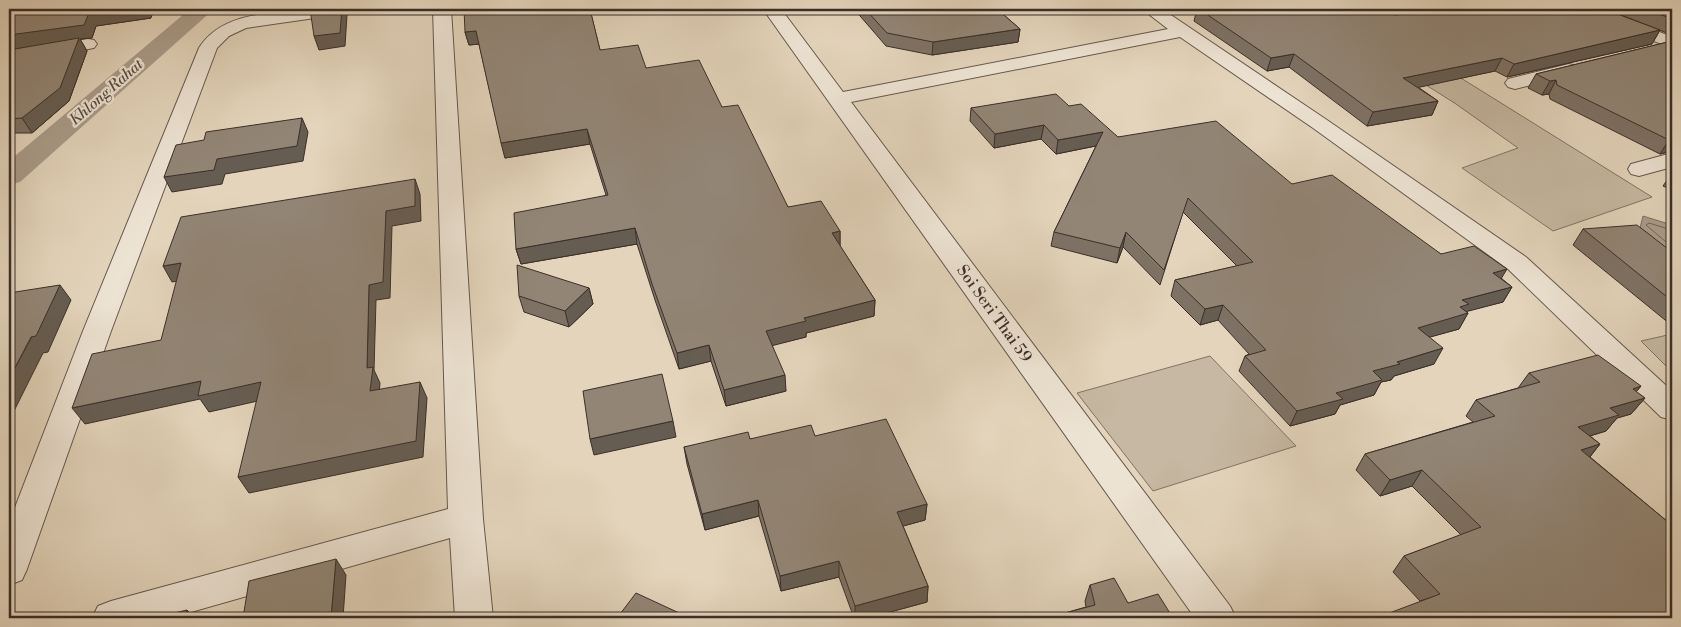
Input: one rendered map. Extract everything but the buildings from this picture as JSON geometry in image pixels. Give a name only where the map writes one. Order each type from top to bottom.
[{"type":"street","points":[[9,569],[196,74],[214,37],[226,28],[257,20],[343,9]]},
{"type":"street","points":[[442,9],[466,519],[474,618]]},
{"type":"street","name":"Soi Seri Thai 59","points":[[772,9],[1217,618]]},
{"type":"street","points":[[1151,9],[1320,124],[1517,263],[1672,409]]},
{"type":"street","points":[[1588,9],[1672,45]]},
{"type":"street","points":[[838,99],[1184,31]]},
{"type":"street","points":[[9,57],[88,44]]},
{"type":"street","points":[[1644,52],[1672,45]]},
{"type":"street","points":[[1515,82],[1589,65]]},
{"type":"street","points":[[1639,169],[1672,160]]},
{"type":"street","points":[[111,618],[466,519]]},
{"type":"shaded area","points":[[1350,9],[1652,197],[1553,231],[1462,168],[1518,148],[1456,104],[1396,66]]},
{"type":"shaded area","points":[[1672,334],[1672,372],[1641,341]]},
{"type":"shaded area","points":[[1210,356],[1296,446],[1153,491],[1077,393]]},
{"type":"water","points":[[1643,216],[1672,225],[1672,253],[1640,228]]},
{"type":"waterway","name":"Khlong Rahat","points":[[9,176],[203,9]]}]
